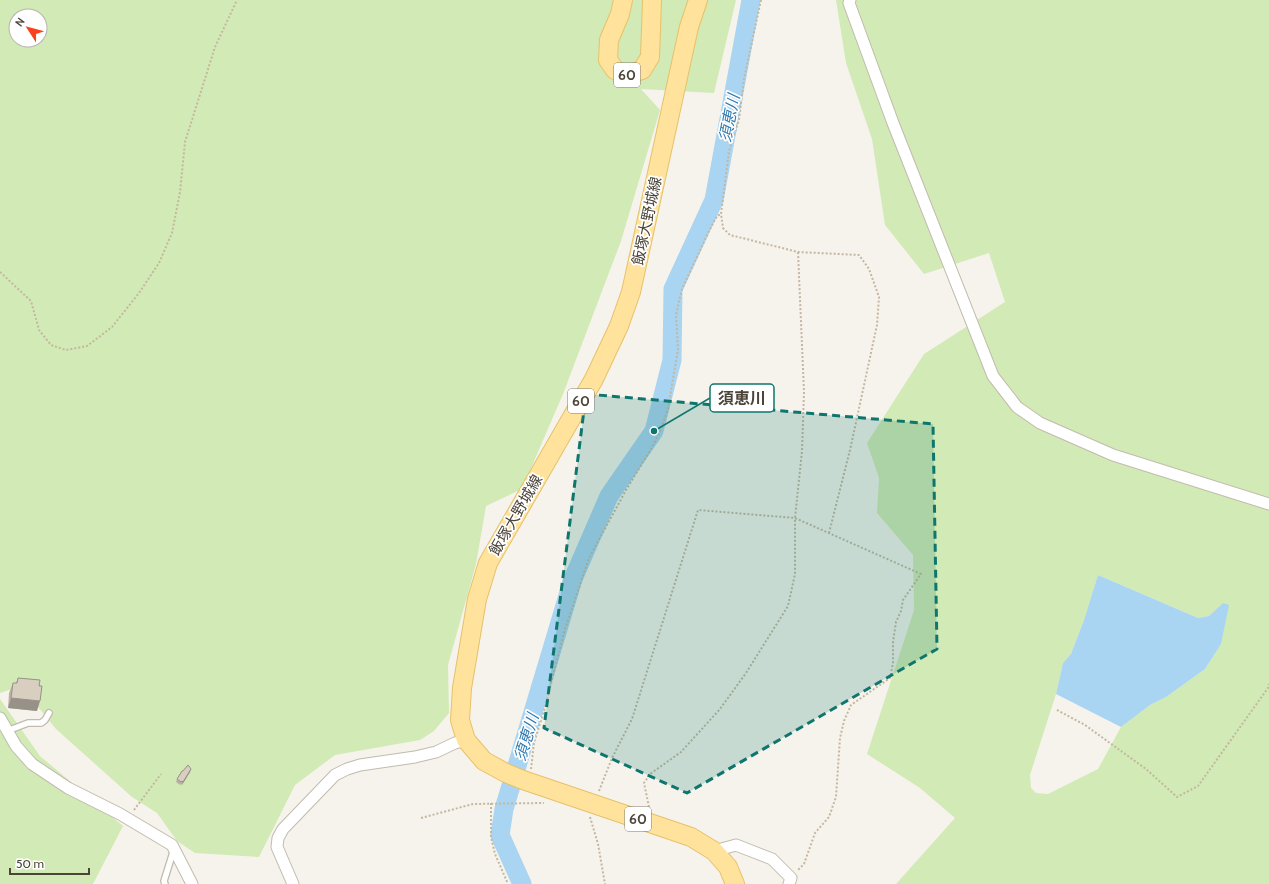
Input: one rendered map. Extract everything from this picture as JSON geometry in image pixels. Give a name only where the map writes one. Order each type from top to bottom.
[{"type":"main road","name":"60","points":[[623,0],[620,14],[609,40],[608,60],[615,70],[626,75],[642,70],[650,57],[652,0]]},
{"type":"main road","name":"飯塚大野城線","points":[[698,0],[690,27],[631,292],[619,326],[594,379],[488,564],[477,599],[462,688],[460,720],[466,740],[484,761],[506,773],[526,781],[691,837],[714,852],[728,867],[735,884]]},
{"type":"street","points":[[850,0],[849,3],[893,123],[993,376],[1017,407],[1040,423],[1112,455],[1269,504]]},
{"type":"street","points":[[0,718],[16,746],[32,764],[68,788],[127,818],[172,845],[192,884]]},
{"type":"street","points":[[293,884],[277,847],[278,838],[283,829],[335,775],[360,765],[415,757],[436,752],[455,743],[466,740]]},
{"type":"street","points":[[714,852],[736,845],[772,859],[790,881]]},
{"type":"lane","points":[[7,731],[28,724],[41,723],[45,720],[49,713]]},
{"type":"lane","points":[[165,884],[164,881],[174,849]]},
{"type":"path","points":[[0,272],[31,300],[39,330],[51,345],[66,350],[87,346],[112,327],[159,263],[172,233],[180,192],[185,142],[215,48],[237,0]]},
{"type":"path","points":[[761,0],[744,79],[739,120],[729,151],[721,214],[723,228],[730,235],[798,252],[859,255],[868,269],[879,298],[877,324],[850,450],[829,533]]},
{"type":"path","points":[[526,781],[534,743],[565,630],[589,558],[626,490],[651,449],[666,415],[678,349],[676,315],[682,289],[709,231],[717,216],[721,214]]},
{"type":"path","points":[[652,824],[644,783],[650,774],[681,752],[720,709],[746,673],[788,606],[795,574],[795,518],[802,451],[804,392],[798,252]]},
{"type":"path","points":[[605,884],[598,844],[589,819],[612,758],[632,719],[698,510],[795,518],[921,574],[903,600],[901,611],[896,622],[893,642],[893,663],[890,678],[851,705],[844,721],[840,738],[836,797],[829,817],[815,833],[804,864],[790,881]]},
{"type":"path","points":[[1057,710],[1085,725],[1146,769],[1177,797],[1198,786],[1268,688],[1269,684]]},
{"type":"path","points":[[127,818],[161,774]]},
{"type":"path","points":[[421,818],[473,804],[515,803]]},
{"type":"path","points":[[491,804],[491,837],[495,854],[508,884]]},
{"type":"highlighted area","points":[[586,394],[933,424],[937,649],[687,793],[544,728]]},
{"type":"green space","points":[[0,0],[736,0],[714,93],[641,89],[660,110],[621,241],[563,394],[522,489],[486,506],[476,564],[448,665],[449,713],[434,731],[420,740],[335,755],[295,785],[259,857],[195,853],[177,841],[157,813],[132,797],[56,729],[21,686],[0,693]]},
{"type":"green space","points":[[836,0],[1269,0],[1269,884],[896,884],[955,818],[920,788],[867,754],[914,610],[913,555],[877,513],[879,478],[867,443],[924,354],[1005,302],[989,253],[924,274],[885,225],[872,139],[846,63]],"holes":[[[1098,575],[1198,618],[1209,616],[1223,603],[1221,644],[1205,669],[1166,697],[1150,705],[1121,727],[1098,769],[1048,794],[1036,793],[1031,788],[1030,775],[1056,694],[1063,663],[1071,654],[1084,620]]]},
{"type":"green space","points":[[0,699],[40,756],[123,826],[93,884],[0,884]]},
{"type":"water","points":[[1098,575],[1198,618],[1209,616],[1223,603],[1229,605],[1221,644],[1205,669],[1166,697],[1150,705],[1121,727],[1056,694],[1063,663],[1071,654],[1084,620]]},
{"type":"building","points":[[18,678],[40,680],[39,686],[42,686],[40,701],[11,698],[13,683],[17,683]]},
{"type":"building","points":[[188,765],[191,769],[183,782],[181,782],[177,779]]},
{"type":"waterway","name":"須恵川","points":[[522,884],[500,835],[504,809],[573,579],[609,496],[654,431],[672,360],[673,289],[714,200],[751,0]]},
{"type":"place","name":"須恵川","points":[[654,431]]}]
